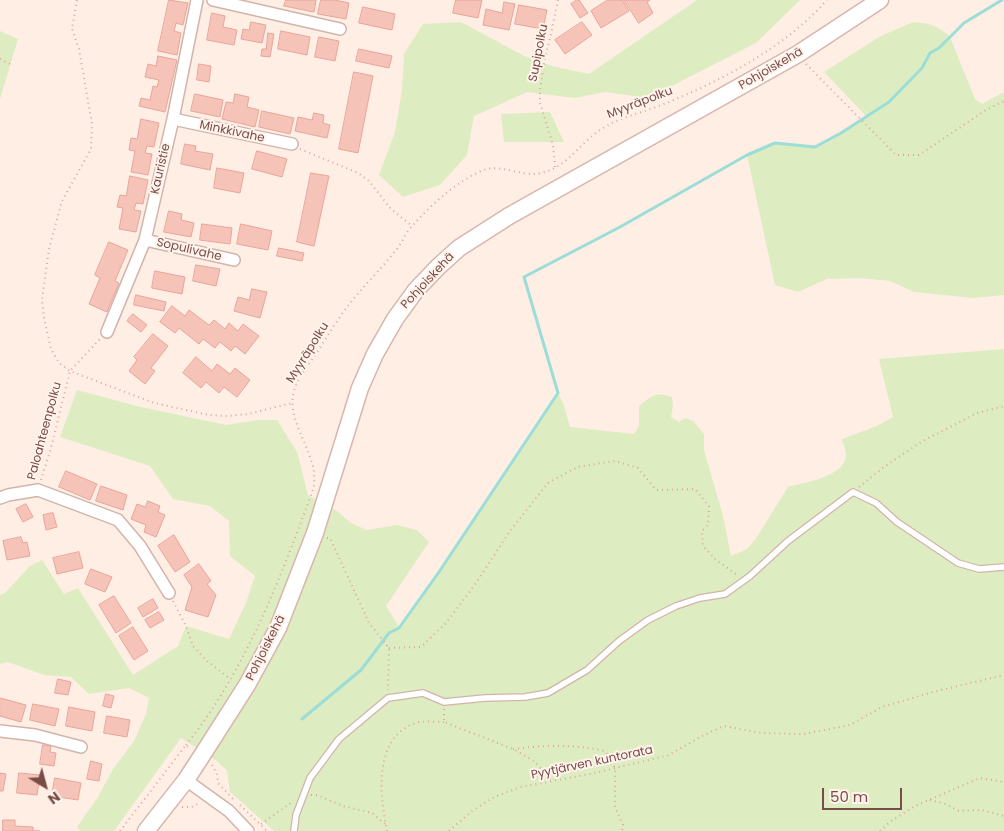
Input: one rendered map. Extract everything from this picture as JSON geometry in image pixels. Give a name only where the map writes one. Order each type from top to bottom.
[{"type":"main road","name":"Pohjoiskehä","points":[[146,831],[186,780],[247,685],[278,628],[315,534],[360,388],[375,354],[395,319],[416,290],[459,248],[509,216],[798,54],[880,0]]},
{"type":"street","name":"Kauristie","points":[[107,332],[145,240],[173,119],[197,0]]},
{"type":"street","points":[[213,0],[340,29]]},
{"type":"street","name":"Minkkivahe","points":[[173,119],[292,144]]},
{"type":"street","name":"Sopulivahe","points":[[145,240],[234,260]]},
{"type":"street","points":[[0,498],[8,494],[38,490],[118,520],[140,546],[169,592]]},
{"type":"street","points":[[0,731],[35,736],[81,747]]},
{"type":"street","points":[[186,780],[230,810],[248,831]]},
{"type":"lane","points":[[294,831],[296,815],[310,778],[339,739],[388,698],[423,693],[444,702],[526,697],[548,693],[587,670],[619,641],[648,620],[676,606],[700,598],[725,594],[744,580],[788,541],[853,492],[876,503],[897,522],[958,563],[979,569],[1004,567]]},
{"type":"path","points":[[77,0],[72,29],[79,50],[92,124],[92,149],[62,201],[49,249],[42,300],[51,349],[59,363],[70,371],[154,403],[209,415],[227,416],[248,414],[292,403],[315,474],[314,487],[271,597],[255,631],[209,714],[186,745]]},
{"type":"path","name":"Supipolku","points":[[555,167],[553,145],[540,103],[540,96],[544,58],[552,34],[558,0]]},
{"type":"path","name":"Myyräpolku","points":[[292,403],[294,390],[301,375],[344,311],[397,250],[412,225],[445,194],[487,168],[536,174],[555,167],[569,159],[605,126],[692,92],[756,58],[788,37],[827,0]]},
{"type":"path","points":[[798,54],[896,155],[919,155],[986,110],[1004,101]]},
{"type":"path","points":[[0,59],[10,64]]},
{"type":"path","points":[[292,144],[306,152],[358,173],[369,181],[391,209],[412,225]]},
{"type":"path","name":"Paloahteenpolku","points":[[38,490],[51,448],[70,371],[107,332]]},
{"type":"path","points":[[853,492],[884,467],[921,442],[977,413],[1004,406]]},
{"type":"path","points":[[389,648],[421,647],[434,635],[446,623],[510,531],[548,483],[578,467],[614,461],[638,468],[656,490],[695,489],[708,506],[708,526],[702,530],[703,546],[715,559],[744,580]]},
{"type":"path","points":[[299,526],[315,534],[330,538],[369,623],[389,648],[388,698]]},
{"type":"path","points":[[169,592],[194,646],[206,660],[230,679]]},
{"type":"path","name":"Pyytjärven kuntorata","points":[[449,831],[472,810],[494,796],[551,780],[595,773],[669,756],[702,736],[724,726],[761,733],[804,734],[850,725],[882,707],[933,692],[1004,675]]},
{"type":"path","points":[[444,702],[444,722]]},
{"type":"path","points":[[387,831],[382,765],[391,742],[400,731],[415,723],[444,722],[513,749],[534,761],[551,780]]},
{"type":"path","points":[[513,749],[546,745],[583,746],[605,751],[614,768],[615,806],[623,825],[622,831]]},
{"type":"path","points":[[880,831],[891,821],[915,806],[980,778],[1004,782]]},
{"type":"path","points":[[261,824],[304,794],[317,795],[343,806],[372,813],[386,825]]},
{"type":"path","points":[[930,800],[946,804],[959,811],[982,810],[1004,816]]},
{"type":"green space","points":[[697,0],[800,0],[756,43],[648,98],[605,92],[574,98],[527,92],[474,116],[467,155],[440,185],[403,197],[379,175],[395,132],[402,90],[404,54],[423,24],[461,22],[524,56],[552,66],[589,74]]},
{"type":"green space","points":[[913,22],[933,26],[942,30],[950,37],[975,99],[982,104],[1004,92],[1004,295],[973,298],[914,292],[890,281],[859,278],[827,279],[798,292],[775,285],[747,155],[775,143],[815,147],[867,117],[824,72],[879,37]]},
{"type":"green space","points":[[0,31],[18,39],[0,99]]},
{"type":"green space","points":[[550,112],[564,142],[504,142],[501,114]]},
{"type":"green space","points":[[1004,349],[1004,831],[274,831],[230,792],[227,771],[217,761],[181,738],[114,831],[80,831],[77,827],[98,797],[113,769],[134,741],[146,714],[149,698],[129,688],[89,694],[71,677],[44,675],[8,662],[0,664],[0,595],[5,593],[30,566],[42,560],[64,594],[78,588],[133,675],[178,646],[186,626],[229,639],[246,603],[255,576],[230,556],[229,521],[210,506],[173,499],[150,466],[60,437],[77,390],[141,407],[226,425],[259,420],[277,420],[297,452],[308,495],[337,511],[351,523],[367,530],[397,525],[417,530],[429,542],[386,606],[399,627],[439,572],[558,393],[570,427],[634,434],[639,426],[639,406],[654,396],[662,394],[672,397],[671,417],[679,422],[685,418],[693,421],[704,434],[704,450],[723,516],[731,556],[747,549],[755,540],[788,487],[823,477],[839,468],[844,462],[846,454],[842,439],[877,426],[893,417],[879,359]]},
{"type":"building","points":[[169,0],[188,3],[183,25],[176,23],[174,31],[181,33],[177,55],[158,51]]},
{"type":"building","points":[[286,0],[316,0],[314,12],[284,6]]},
{"type":"building","points":[[321,0],[349,3],[346,19],[318,14]]},
{"type":"building","points":[[456,0],[482,0],[478,18],[453,13]]},
{"type":"building","points":[[579,0],[588,13],[580,18],[571,4]]},
{"type":"building","points":[[608,0],[622,0],[629,11],[601,28],[591,11]]},
{"type":"building","points":[[624,0],[650,0],[647,2],[653,13],[639,23]]},
{"type":"building","points":[[504,2],[515,4],[509,30],[483,25],[486,9],[502,13]]},
{"type":"building","points":[[519,5],[547,10],[543,29],[515,24]]},
{"type":"building","points":[[363,7],[395,14],[392,30],[359,23]]},
{"type":"building","points":[[212,13],[225,16],[223,27],[237,30],[234,45],[207,40]]},
{"type":"building","points":[[251,22],[266,25],[262,43],[241,39],[243,29],[249,30]]},
{"type":"building","points":[[582,22],[592,35],[565,54],[555,40]]},
{"type":"building","points":[[281,31],[310,37],[307,55],[278,49]]},
{"type":"building","points":[[268,33],[274,34],[270,57],[261,56],[262,49],[266,49]]},
{"type":"building","points":[[319,37],[339,41],[335,61],[315,57]]},
{"type":"building","points":[[359,49],[392,56],[389,68],[356,61]]},
{"type":"building","points":[[158,56],[177,60],[165,112],[139,106],[141,98],[150,100],[153,86],[157,87],[159,80],[145,77],[148,64],[156,66]]},
{"type":"building","points":[[199,64],[211,66],[209,82],[197,80]]},
{"type":"building","points":[[354,72],[373,76],[358,153],[339,149]]},
{"type":"building","points":[[195,94],[223,100],[220,117],[191,111]]},
{"type":"building","points":[[235,94],[249,97],[247,107],[259,110],[255,127],[222,119],[226,102],[233,103]]},
{"type":"building","points":[[262,111],[294,118],[290,134],[259,127]]},
{"type":"building","points":[[314,113],[324,115],[323,123],[330,125],[327,138],[295,131],[298,117],[312,120]]},
{"type":"building","points":[[141,119],[159,123],[154,147],[147,146],[145,153],[152,154],[148,175],[131,172],[135,151],[129,150],[131,138],[137,139]]},
{"type":"building","points":[[185,144],[196,146],[195,151],[213,154],[210,170],[181,164]]},
{"type":"building","points":[[257,151],[287,159],[282,177],[252,169]]},
{"type":"building","points":[[217,168],[244,173],[240,193],[214,188]]},
{"type":"building","points":[[311,173],[329,176],[314,246],[297,242]]},
{"type":"building","points":[[130,176],[148,180],[143,204],[136,203],[134,210],[141,211],[136,232],[119,229],[123,208],[117,207],[120,195],[126,196]]},
{"type":"building","points":[[169,211],[182,214],[181,220],[194,223],[191,237],[164,232]]},
{"type":"building","points":[[202,224],[232,228],[230,244],[200,240]]},
{"type":"building","points":[[241,224],[272,231],[268,250],[237,244]]},
{"type":"building","points":[[109,242],[128,250],[115,281],[119,283],[107,312],[89,304],[100,278],[95,275]]},
{"type":"building","points":[[279,248],[304,253],[302,261],[277,256]]},
{"type":"building","points":[[196,265],[220,269],[216,286],[193,281]]},
{"type":"building","points":[[155,271],[185,277],[182,294],[152,288]]},
{"type":"building","points":[[252,289],[267,292],[260,318],[234,311],[238,297],[249,300]]},
{"type":"building","points":[[136,295],[166,302],[164,311],[134,305]]},
{"type":"building","points":[[172,306],[185,316],[189,310],[209,325],[214,320],[225,329],[229,323],[238,331],[243,324],[259,336],[245,354],[235,346],[231,351],[220,342],[215,348],[203,339],[199,344],[179,328],[175,333],[160,322]]},
{"type":"building","points":[[133,314],[147,325],[141,332],[127,321]]},
{"type":"building","points":[[153,334],[168,346],[151,368],[155,371],[145,384],[129,371],[137,360],[134,357]]},
{"type":"building","points":[[196,357],[212,371],[217,364],[230,374],[235,368],[250,380],[237,397],[224,387],[219,393],[206,382],[201,388],[183,373]]},
{"type":"building","points":[[66,471],[97,484],[90,500],[59,487]]},
{"type":"building","points":[[101,486],[127,495],[123,510],[96,501]]},
{"type":"building","points":[[148,501],[160,506],[158,512],[165,515],[156,537],[144,532],[146,525],[131,519],[137,504],[145,507]]},
{"type":"building","points":[[26,504],[33,517],[23,522],[16,509]]},
{"type":"building","points":[[53,513],[57,527],[46,530],[43,515]]},
{"type":"building","points":[[174,535],[190,562],[175,572],[158,546]]},
{"type":"building","points":[[21,537],[23,543],[27,542],[30,556],[7,560],[3,541]]},
{"type":"building","points":[[79,552],[83,568],[57,574],[53,558]]},
{"type":"building","points":[[199,564],[211,581],[207,584],[216,595],[208,617],[185,610],[192,587],[184,575]]},
{"type":"building","points":[[91,569],[112,577],[105,592],[85,584]]},
{"type":"building","points":[[114,596],[131,623],[116,633],[99,605]]},
{"type":"building","points":[[153,599],[158,608],[143,617],[138,608]]},
{"type":"building","points":[[159,612],[164,620],[150,628],[145,620]]},
{"type":"building","points":[[133,627],[148,651],[134,660],[119,636]]},
{"type":"building","points":[[58,679],[71,682],[68,695],[55,693]]},
{"type":"building","points":[[106,694],[114,696],[111,708],[103,706]]},
{"type":"building","points":[[0,698],[26,705],[21,722],[0,716]]},
{"type":"building","points":[[33,704],[59,709],[55,726],[30,720]]},
{"type":"building","points":[[69,707],[95,712],[92,731],[66,726]]},
{"type":"building","points":[[107,716],[130,720],[127,737],[104,733]]},
{"type":"building","points":[[43,745],[51,746],[50,752],[56,753],[54,766],[40,764]]},
{"type":"building","points":[[91,761],[102,764],[99,781],[87,779]]},
{"type":"building","points":[[0,773],[6,774],[3,791],[0,791]]},
{"type":"building","points":[[19,773],[40,775],[37,795],[17,793]]},
{"type":"building","points":[[55,778],[81,783],[78,800],[52,796]]},
{"type":"building","points":[[3,820],[15,820],[15,826],[33,827],[33,831],[3,831]]},
{"type":"waterway","points":[[302,719],[361,670],[389,633],[399,628],[439,572],[558,393],[524,277],[620,227],[747,155],[775,143],[815,147],[841,133],[889,102],[922,68],[930,53],[939,48],[964,23],[1002,0]]}]
